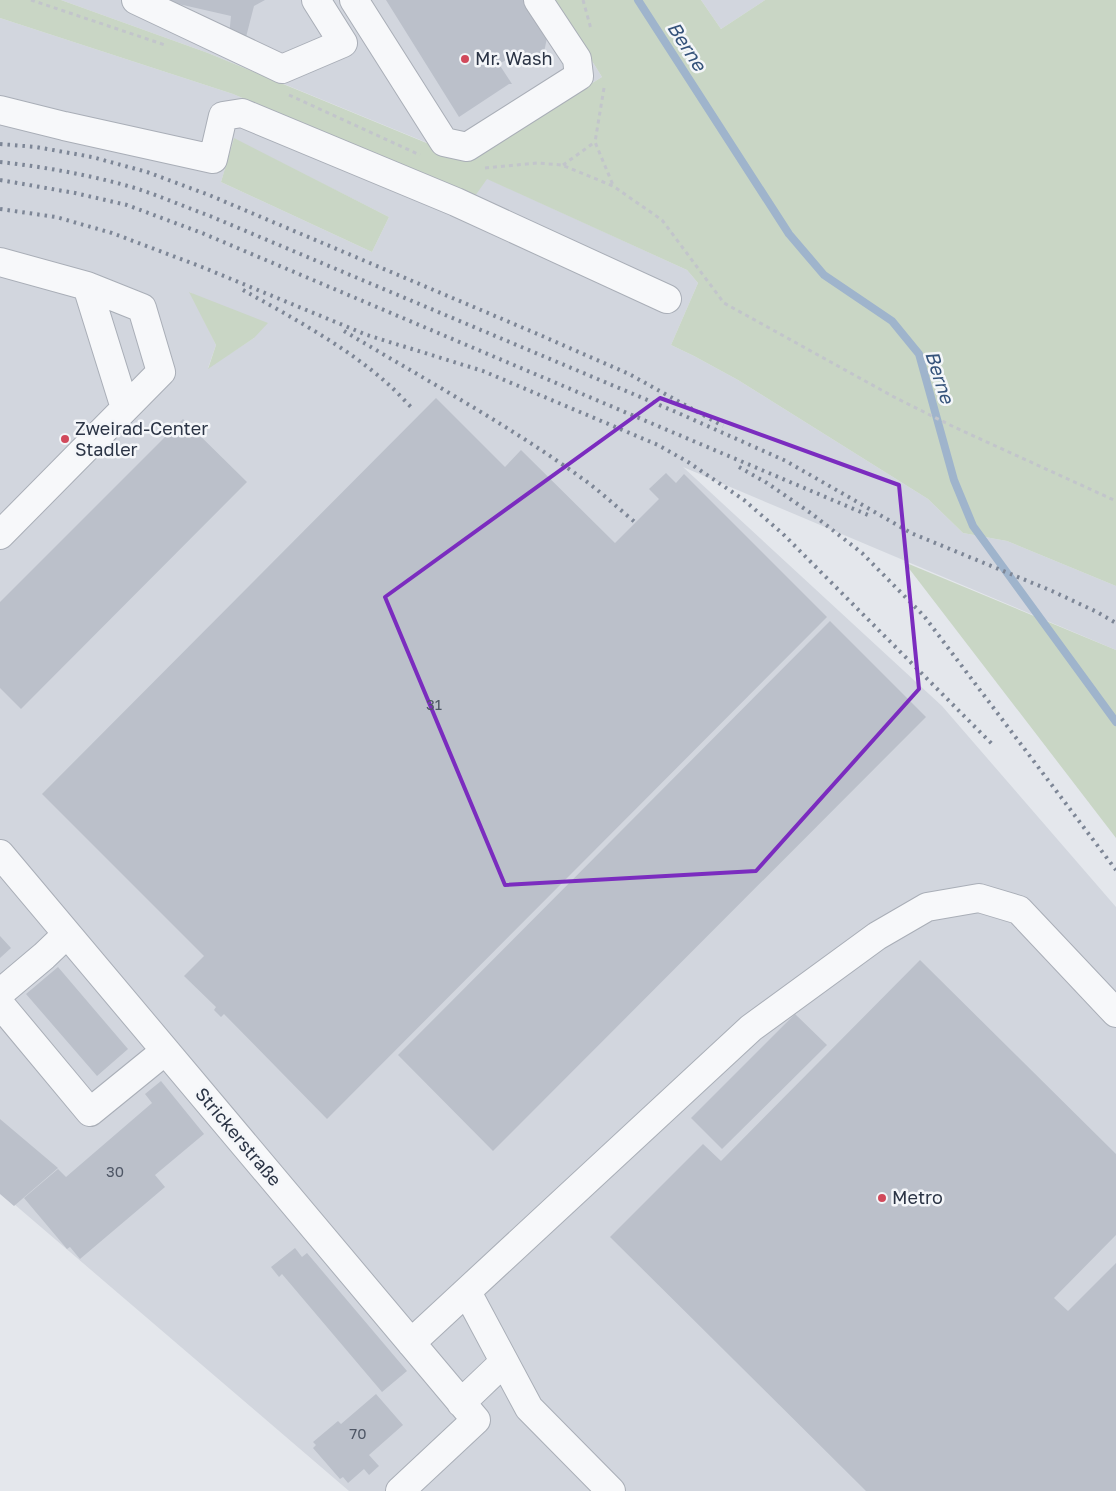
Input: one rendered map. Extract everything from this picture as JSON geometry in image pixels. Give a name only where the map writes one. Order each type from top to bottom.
[{"type":"street","points":[[136,0],[282,69],[343,43],[316,0]]},
{"type":"street","points":[[354,0],[444,142],[466,147],[579,76],[577,60],[538,0]]},
{"type":"street","points":[[0,110],[213,159],[223,116],[242,113],[456,202],[667,299]]},
{"type":"street","points":[[0,262],[87,286],[142,308],[161,372],[0,535]]},
{"type":"street","points":[[87,286],[126,408]]},
{"type":"street","name":"Strickerstraße","points":[[0,854],[469,1412]]},
{"type":"street","points":[[411,1343],[751,1028],[877,936],[928,907],[979,898],[1019,910],[1116,1013]]},
{"type":"street","points":[[0,993],[67,934]]},
{"type":"street","points":[[0,1004],[90,1112],[165,1050]]},
{"type":"street","points":[[467,1292],[528,1408],[611,1491]]},
{"type":"street","points":[[400,1491],[469,1412],[504,1362]]},
{"type":"path","points":[[562,165],[595,142]]},
{"type":"path","points":[[482,168],[537,163],[562,165],[613,186],[662,220],[724,304],[894,397],[954,427],[1116,501]]},
{"type":"highlighted area","points":[[660,398],[899,485],[919,689],[756,871],[505,885],[385,597]]},
{"type":"shaded area","points":[[61,0],[554,0],[602,77],[469,160],[208,53]]},
{"type":"shaded area","points":[[701,0],[765,0],[721,29]]},
{"type":"shaded area","points":[[0,18],[233,94],[475,195],[486,178],[687,270],[698,283],[671,345],[738,380],[928,499],[963,533],[1007,541],[1116,586],[1116,650],[683,467],[942,706],[1116,907],[1116,1491],[349,1491],[0,1192]],"holes":[[[234,139],[389,217],[372,252],[221,182]],[[190,292],[254,338],[208,368],[216,345]]]},
{"type":"green space","points":[[0,0],[61,0],[208,53],[468,160],[602,77],[554,0],[701,0],[721,29],[765,0],[1116,0],[1116,586],[1007,541],[963,533],[928,499],[738,380],[671,345],[698,283],[687,270],[487,179],[475,196],[233,94],[0,18]]},
{"type":"green space","points":[[234,138],[389,217],[372,252],[221,182]]},
{"type":"green space","points":[[189,292],[268,323],[254,338],[208,369],[216,345]]},
{"type":"green space","points":[[904,562],[1116,650],[1116,838]]},
{"type":"building","points":[[161,0],[265,0],[254,6],[245,41],[229,36],[231,16]]},
{"type":"building","name":"Mr. Wash","points":[[386,0],[527,0],[548,33],[542,62],[513,56],[499,64],[512,84],[509,84],[459,117]]},
{"type":"building","points":[[436,398],[505,467],[521,450],[615,543],[659,499],[649,489],[666,473],[676,483],[684,474],[827,617],[327,1119],[224,1014],[221,1017],[214,1010],[216,1007],[184,976],[204,956],[42,794]]},
{"type":"building","points":[[183,419],[247,482],[21,709],[0,688],[0,602]]},
{"type":"building","points":[[830,621],[926,717],[493,1151],[398,1055]]},
{"type":"building","points":[[0,936],[11,948],[0,958]]},
{"type":"building","name":"Metro","points":[[920,960],[1116,1154],[1116,1235],[1054,1298],[1068,1311],[1116,1263],[1116,1491],[866,1491],[610,1237],[703,1144],[721,1161]]},
{"type":"building","points":[[58,967],[128,1049],[97,1076],[26,994]]},
{"type":"building","points":[[795,1014],[827,1045],[722,1149],[691,1118]]},
{"type":"building","points":[[161,1081],[204,1134],[155,1175],[165,1187],[80,1259],[70,1247],[67,1249],[24,1198],[58,1169],[66,1177],[152,1103],[145,1094]]},
{"type":"building","points":[[0,1119],[58,1168],[14,1206],[0,1194]]},
{"type":"building","points":[[295,1248],[302,1257],[307,1253],[407,1371],[382,1392],[282,1274],[279,1277],[271,1267]]},
{"type":"building","points":[[376,1394],[403,1425],[369,1455],[379,1466],[369,1475],[364,1469],[348,1483],[343,1477],[340,1479],[313,1448],[316,1445],[313,1442],[338,1421],[341,1424]]},
{"type":"waterway","name":"Berne","points":[[638,0],[789,234],[824,275],[892,321],[919,354],[954,480],[973,526],[1116,722]]},
{"type":"railway","points":[[0,144],[36,147],[92,157],[147,172],[209,195],[629,374],[723,426]]},
{"type":"railway","points":[[0,162],[68,172],[118,183],[210,216],[676,412],[786,461],[911,533],[1052,591],[1116,623]]},
{"type":"railway","points":[[0,180],[75,193],[127,205],[202,233],[868,515]]},
{"type":"railway","points":[[0,209],[56,217],[112,233],[202,267],[367,335],[483,371],[658,445],[688,462],[744,500],[783,534],[993,745]]},
{"type":"railway","points":[[243,290],[337,345],[372,370],[412,408]]},
{"type":"railway","points":[[344,331],[525,439],[590,484],[636,523]]},
{"type":"railway","points":[[739,467],[767,483],[812,514],[862,553],[924,616],[1116,870]]},
{"type":"place","name":"Mr. Wash","points":[[465,59]]},
{"type":"place","name":"Zweirad-Center Stadler","points":[[65,439]]},
{"type":"place","name":"Metro","points":[[882,1198]]}]
